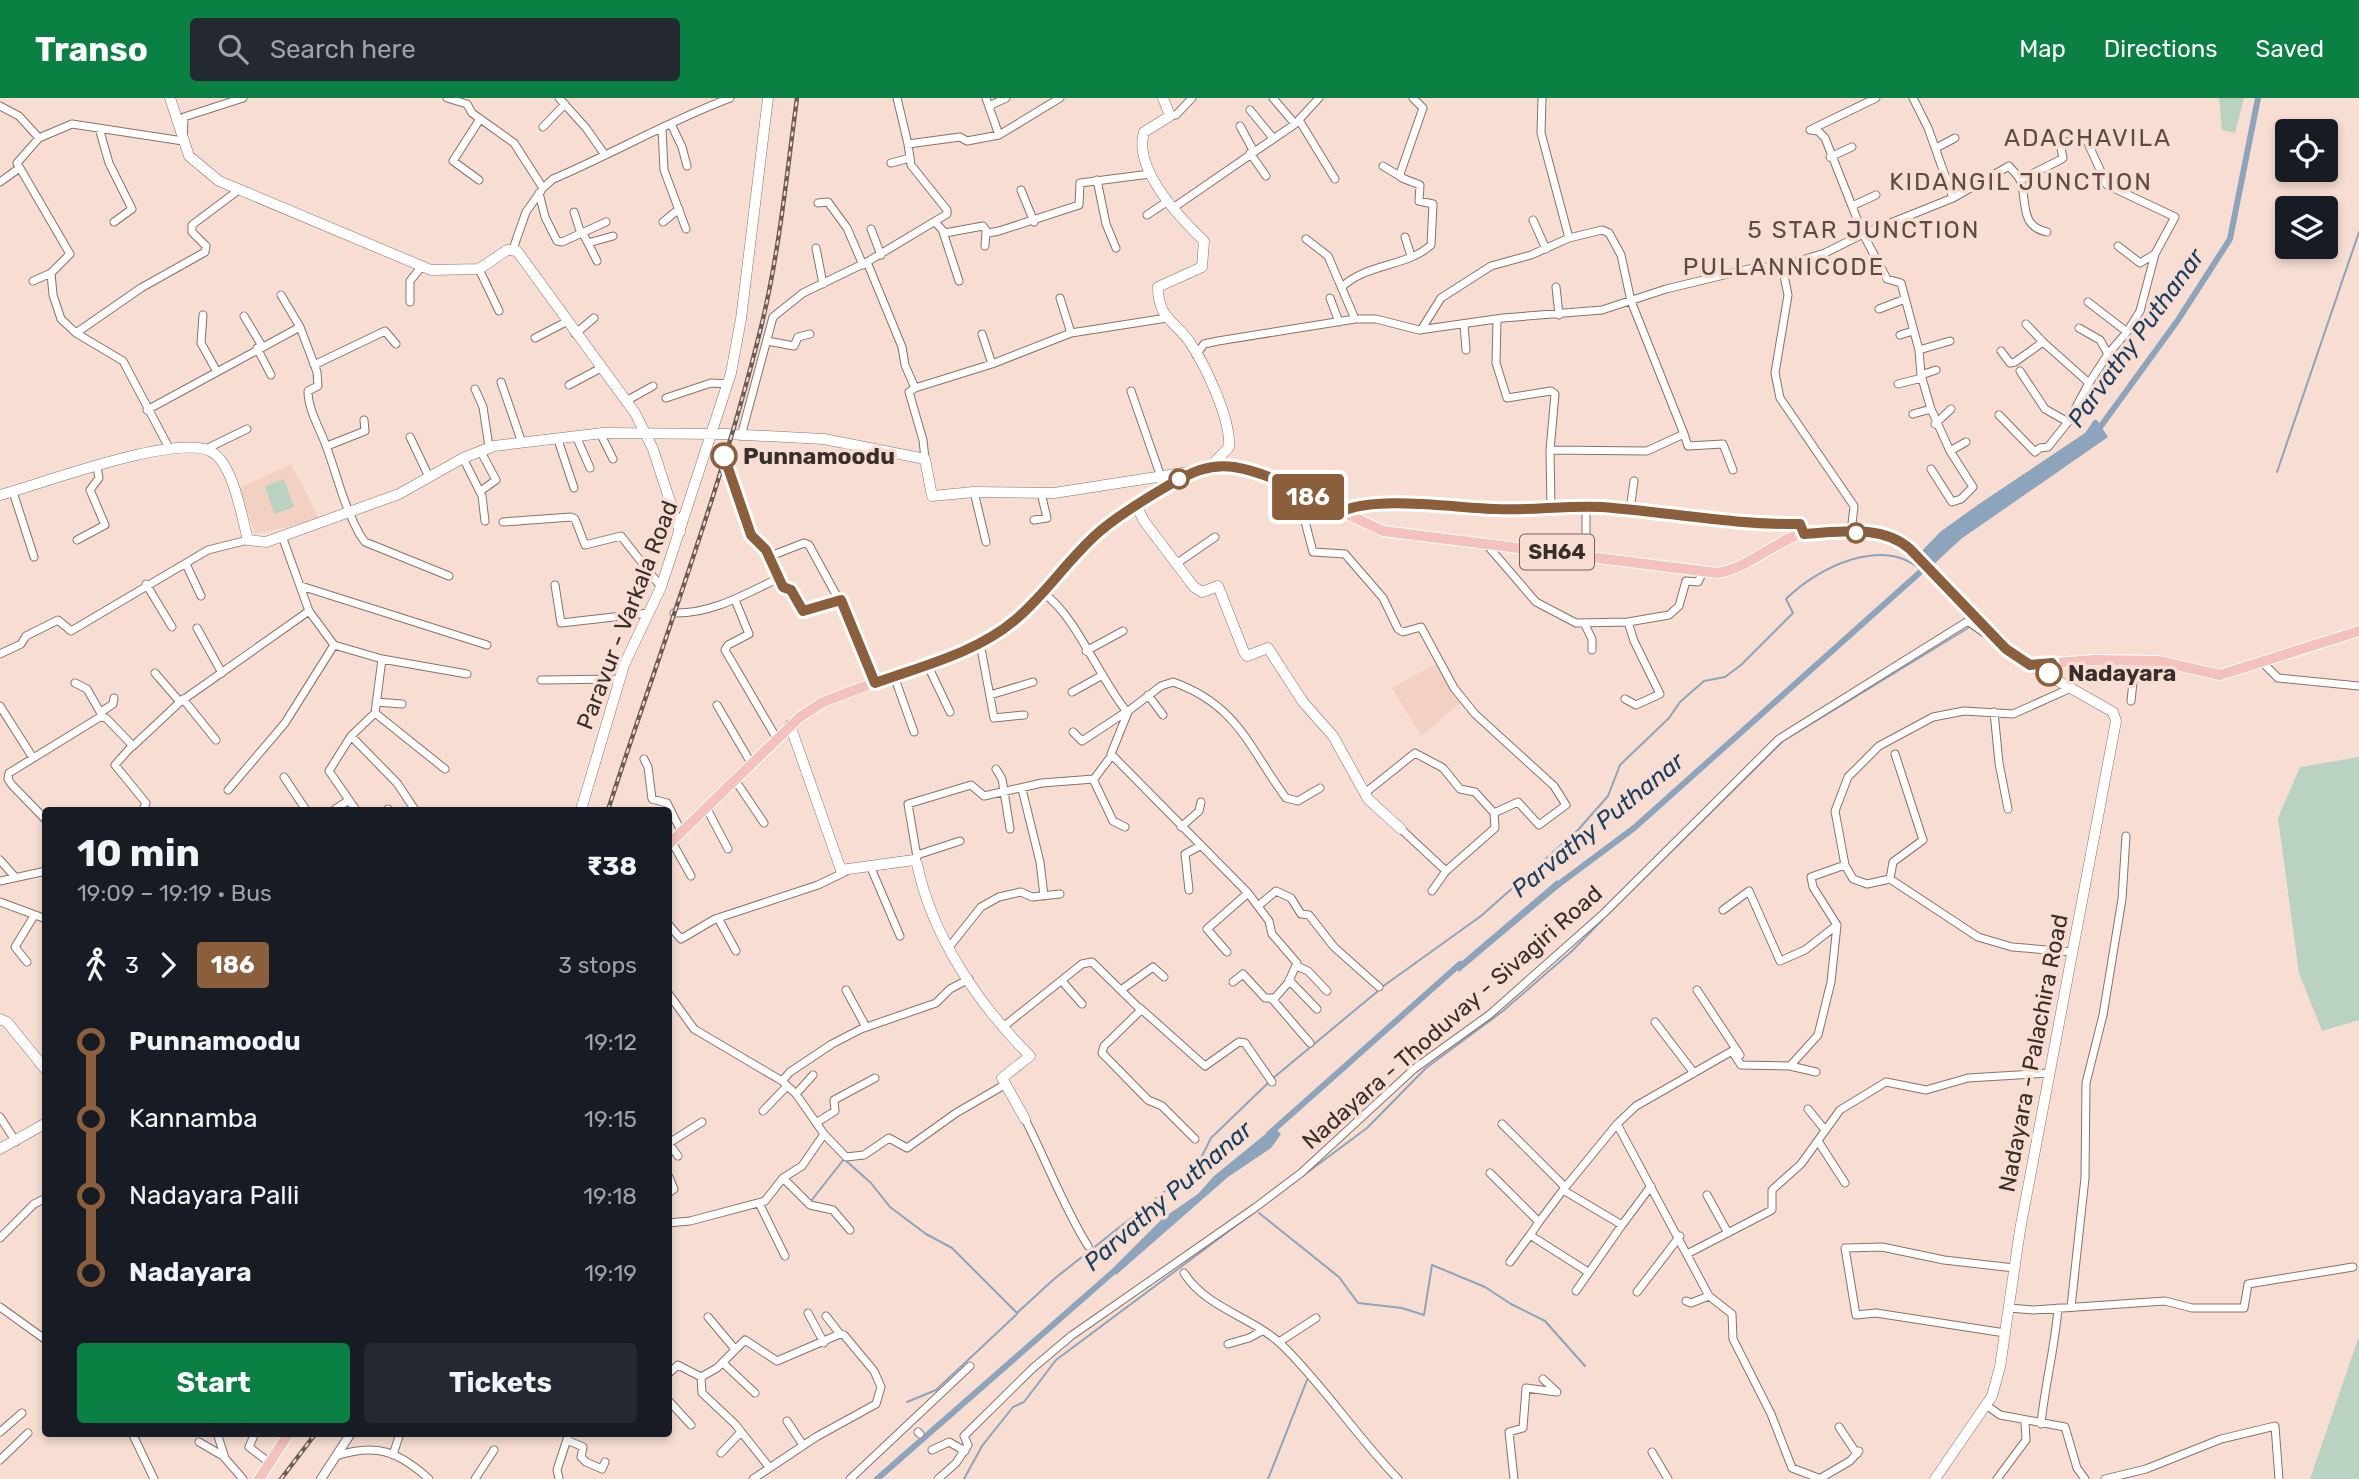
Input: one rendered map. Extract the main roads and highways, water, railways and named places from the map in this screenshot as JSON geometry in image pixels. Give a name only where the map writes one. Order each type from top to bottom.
[{"type":"main road","points":[[170,98],[189,156],[216,180],[442,272],[479,269],[513,249],[526,262],[645,431],[680,532]]},
{"type":"main road","name":"Paravur - Varkala Road","points":[[582,807],[619,679],[662,587],[728,384],[738,344],[768,98]]},
{"type":"main road","points":[[1163,98],[1170,115],[1142,135],[1150,174],[1170,204],[1204,242],[1202,267],[1158,287],[1158,302],[1167,318],[1188,340],[1220,406],[1230,440],[1229,447],[1211,466]]},
{"type":"main road","points":[[0,495],[168,446],[205,449],[215,454],[233,483],[248,540],[266,542],[399,494],[463,458],[485,449],[600,433],[645,431],[824,439],[925,459],[932,496],[974,492],[1041,493],[1191,472]]},
{"type":"main road","name":"SH64","points":[[672,842],[790,725],[822,702],[980,643],[1014,621],[1098,533],[1136,505],[1191,472],[1211,466],[1233,467],[1262,474],[1383,530],[1703,572],[1728,571],[1804,534],[1875,532],[1889,535],[1898,539],[1919,558],[2006,649],[2030,665]]},
{"type":"main road","points":[[1136,505],[1175,564],[1202,592],[1217,586],[1247,656],[1268,648],[1303,702],[1333,736],[1365,793],[1378,810],[1401,829]]},
{"type":"main road","points":[[2030,665],[2158,661],[2220,675],[2359,631]]},
{"type":"main road","points":[[2050,676],[2048,669],[2052,663]]},
{"type":"main road","name":"Nadayara - Palachira Road","points":[[1936,1479],[1992,1396],[2000,1367],[2014,1268],[2049,1073],[2116,721],[2113,712],[2030,665]]},
{"type":"main road","points":[[790,725],[841,870],[845,872],[871,868],[916,858],[924,897],[950,946],[969,979],[1003,1027],[1030,1056],[1002,1077],[1025,1119]]},
{"type":"main road","points":[[0,1019],[7,1022],[42,1065]]},
{"type":"main road","points":[[0,1149],[42,1126]]},
{"type":"main road","points":[[259,1479],[286,1437]]},
{"type":"water","points":[[2094,420],[2097,420],[2108,437],[1961,539],[1933,565],[1921,552],[1940,532],[2085,433]]},
{"type":"water","points":[[1557,880],[1561,886],[1459,972],[1455,967]]},
{"type":"water","points":[[1274,1127],[1281,1134],[1271,1148],[1228,1177],[1116,1275],[1113,1268],[1163,1218],[1198,1194],[1214,1176]]},
{"type":"waterway","name":"Parvathy Puthanar","points":[[2098,430],[2178,320],[2230,239],[2258,98]]},
{"type":"waterway","points":[[2277,472],[2359,232]]},
{"type":"waterway","points":[[1382,987],[1481,916],[1578,830],[1608,796],[1620,765],[1669,718],[1680,702],[1704,681],[1725,677],[1741,665],[1793,613],[1786,599],[1799,587],[1833,567],[1871,556],[1889,556],[1907,561],[1922,571]]},
{"type":"waterway","name":"Parvathy Puthanar","points":[[1555,887],[1634,828],[1936,558]]},
{"type":"waterway","points":[[1607,915],[1783,741],[1968,628]]},
{"type":"waterway","points":[[964,1479],[982,1446],[1013,1407],[1024,1402],[1056,1360],[1367,1128],[1426,1068],[1503,1011],[1572,951],[1603,919]]},
{"type":"waterway","name":"Parvathy Puthanar","points":[[1269,1134],[1460,964]]},
{"type":"waterway","points":[[1272,1079],[1378,991]]},
{"type":"waterway","points":[[811,1201],[844,1159],[871,1183],[890,1207],[926,1234],[952,1248],[1017,1313],[1054,1279],[1197,1166],[1211,1138],[1268,1083]]},
{"type":"waterway","points":[[1259,1213],[1339,1277],[1358,1303],[1402,1308],[1424,1315],[1432,1265],[1485,1287],[1545,1321],[1585,1366]]},
{"type":"waterway","name":"Parvathy Puthanar","points":[[877,1479],[1120,1266]]},
{"type":"waterway","points":[[907,1402],[936,1390],[1017,1314]]},
{"type":"waterway","points":[[1268,1479],[1307,1380]]},
{"type":"railway","points":[[609,807],[710,504],[747,381],[774,264],[797,98]]},
{"type":"railway","points":[[281,1479],[313,1437]]},
{"type":"place","name":"Punnamoodu","points":[[724,456]]},
{"type":"place","name":"Nadayara","points":[[2049,673]]},
{"type":"district","name":"ADACHAVILA","points":[[2088,138]]},
{"type":"district","name":"KIDANGIL JUNCTION","points":[[2021,182]]},
{"type":"district","name":"5 STAR JUNCTION","points":[[1864,230]]},
{"type":"district","name":"PULLANNICODE","points":[[1784,267]]}]
